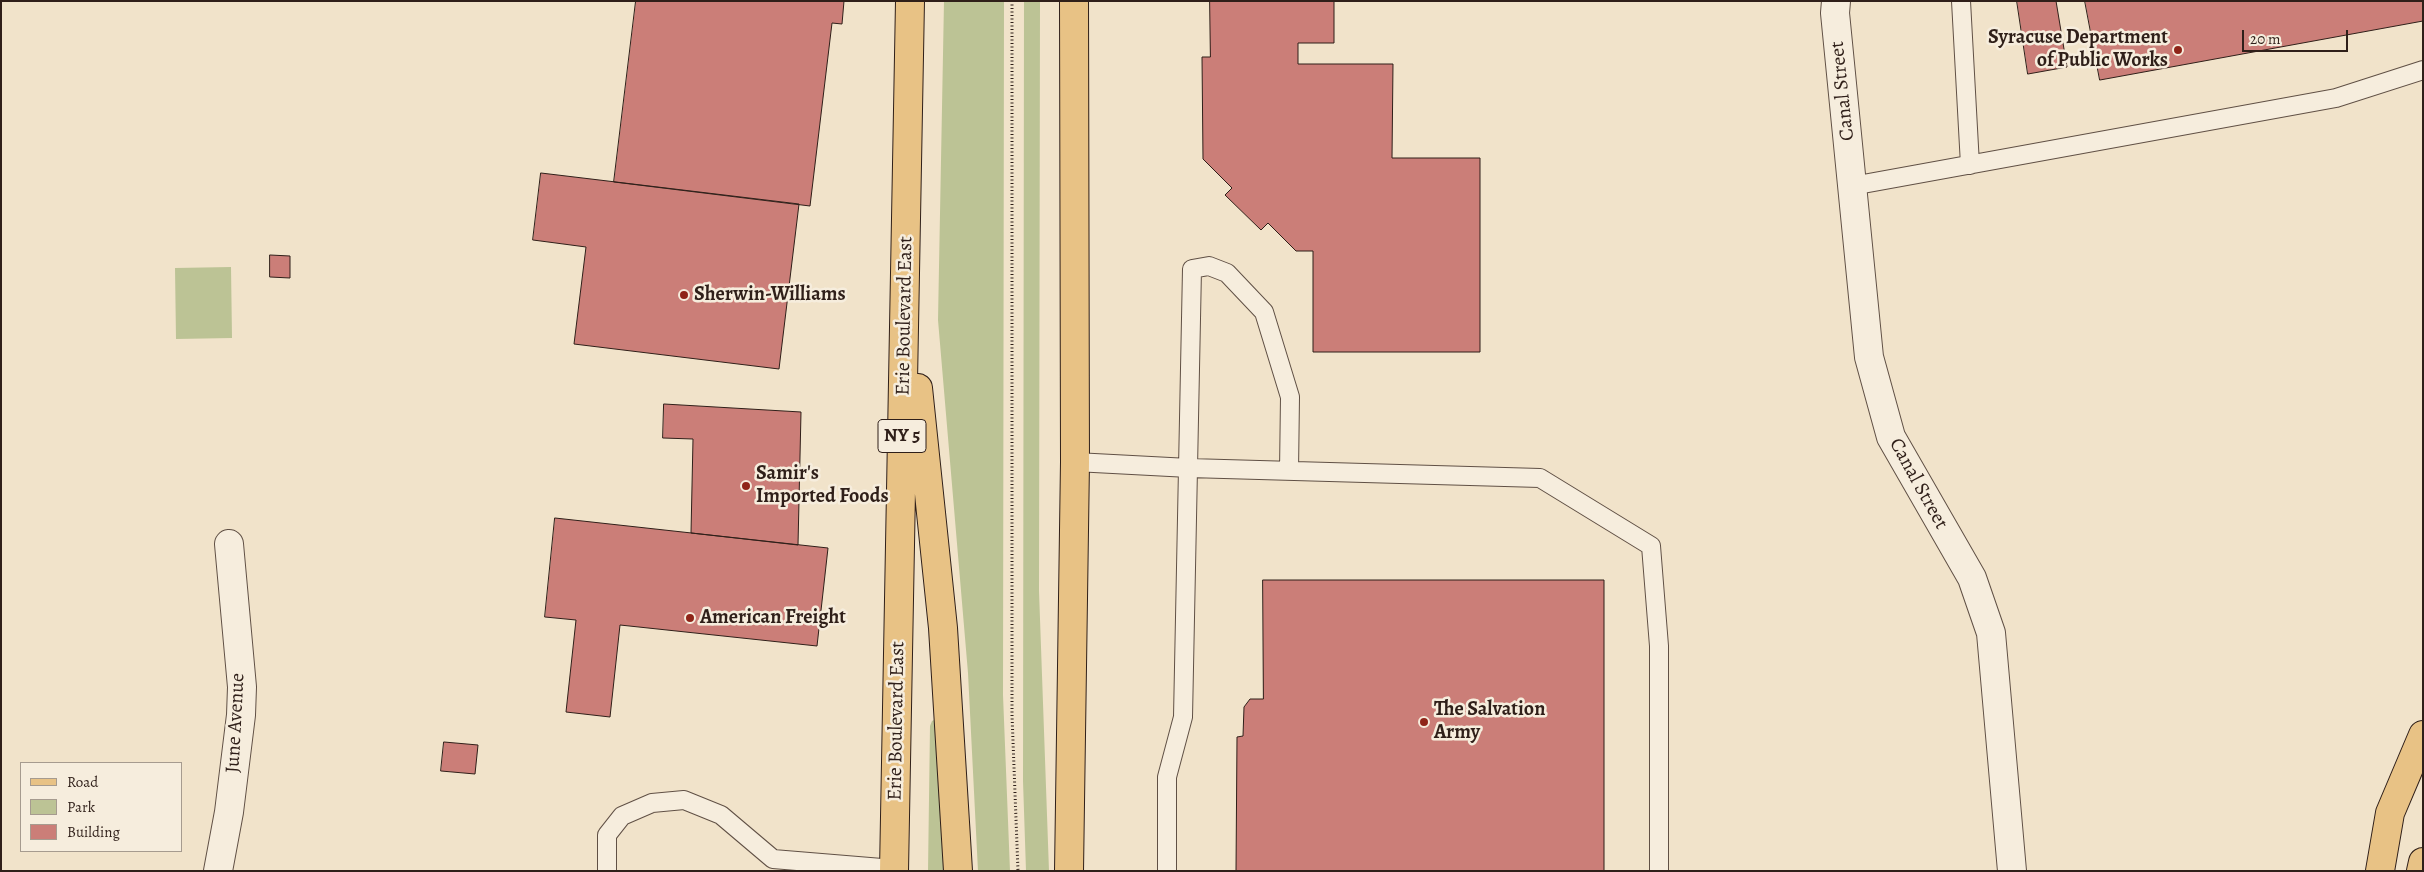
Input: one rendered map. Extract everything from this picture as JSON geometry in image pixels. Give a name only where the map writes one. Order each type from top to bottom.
[{"type":"main road","name":"Erie Boulevard East","points":[[894,870],[910,1]]},
{"type":"main road","points":[[1069,871],[1075,462],[1074,1]]},
{"type":"main road","points":[[906,267],[943,628],[958,871]]},
{"type":"main road","points":[[2380,871],[2390,813],[2423,736]]},
{"type":"main road","points":[[2421,871],[2423,862]]},
{"type":"street","name":"Canal Street","points":[[1836,1],[1835,13],[1869,357],[1891,438],[1972,578],[1991,633],[2012,871]]},
{"type":"street","name":"June Avenue","points":[[218,871],[229,812],[241,716],[242,688],[229,544]]},
{"type":"lane","points":[[1961,1],[1970,165]]},
{"type":"lane","points":[[1852,186],[2336,98],[2423,70]]},
{"type":"lane","points":[[1167,871],[1167,777],[1183,717],[1192,268],[1209,266],[1227,273],[1264,312],[1290,397],[1289,471]]},
{"type":"lane","points":[[1075,462],[1189,468],[1540,478],[1651,546],[1659,646],[1659,871]]},
{"type":"lane","points":[[607,871],[608,835],[622,816],[652,803],[684,800],[721,816],[773,865],[894,870]]},
{"type":"path","points":[[1012,1],[1012,715],[1018,871]]},
{"type":"green space","points":[[944,1],[1004,1],[1003,695],[1010,871],[978,871],[968,673],[938,320]]},
{"type":"green space","points":[[1024,1],[1040,1],[1039,591],[1049,871],[1026,871],[1023,781]]},
{"type":"green space","points":[[231,267],[232,338],[176,339],[175,268]]},
{"type":"green space","points":[[936,719],[947,871],[928,871],[930,726],[932,721]]},
{"type":"building","points":[[636,1],[844,1],[842,24],[832,23],[810,206],[614,182]]},
{"type":"building","points":[[1210,1],[1334,1],[1334,43],[1298,43],[1298,64],[1393,64],[1392,158],[1480,158],[1480,352],[1313,352],[1313,251],[1296,251],[1268,223],[1261,230],[1225,195],[1232,188],[1203,159],[1202,57],[1210,57]]},
{"type":"building","points":[[2017,1],[2056,1],[2067,67],[2028,74]]},
{"type":"building","name":"Syracuse Department of Public Works","points":[[2085,1],[2423,1],[2423,21],[2100,80]]},
{"type":"building","name":"Sherwin-Williams","points":[[541,173],[799,204],[779,369],[574,344],[586,247],[533,240]]},
{"type":"building","points":[[270,255],[290,256],[290,278],[270,277]]},
{"type":"building","name":"Samir's Imported Foods","points":[[664,404],[801,412],[798,545],[691,533],[693,439],[663,438]]},
{"type":"building","name":"American Freight","points":[[555,518],[828,548],[817,646],[620,625],[610,717],[566,712],[576,620],[545,617]]},
{"type":"building","name":"The Salvation Army","points":[[1263,580],[1604,580],[1604,871],[1236,871],[1237,737],[1243,736],[1244,707],[1250,699],[1263,699]]},
{"type":"building","points":[[444,742],[478,745],[475,774],[441,771]]},
{"type":"place","name":"Syracuse Department of Public Works","points":[[2178,50]]},
{"type":"place","name":"Sherwin-Williams","points":[[684,295]]},
{"type":"place","name":"Samir's Imported Foods","points":[[746,486]]},
{"type":"place","name":"American Freight","points":[[690,618]]},
{"type":"place","name":"The Salvation Army","points":[[1424,722]]}]
